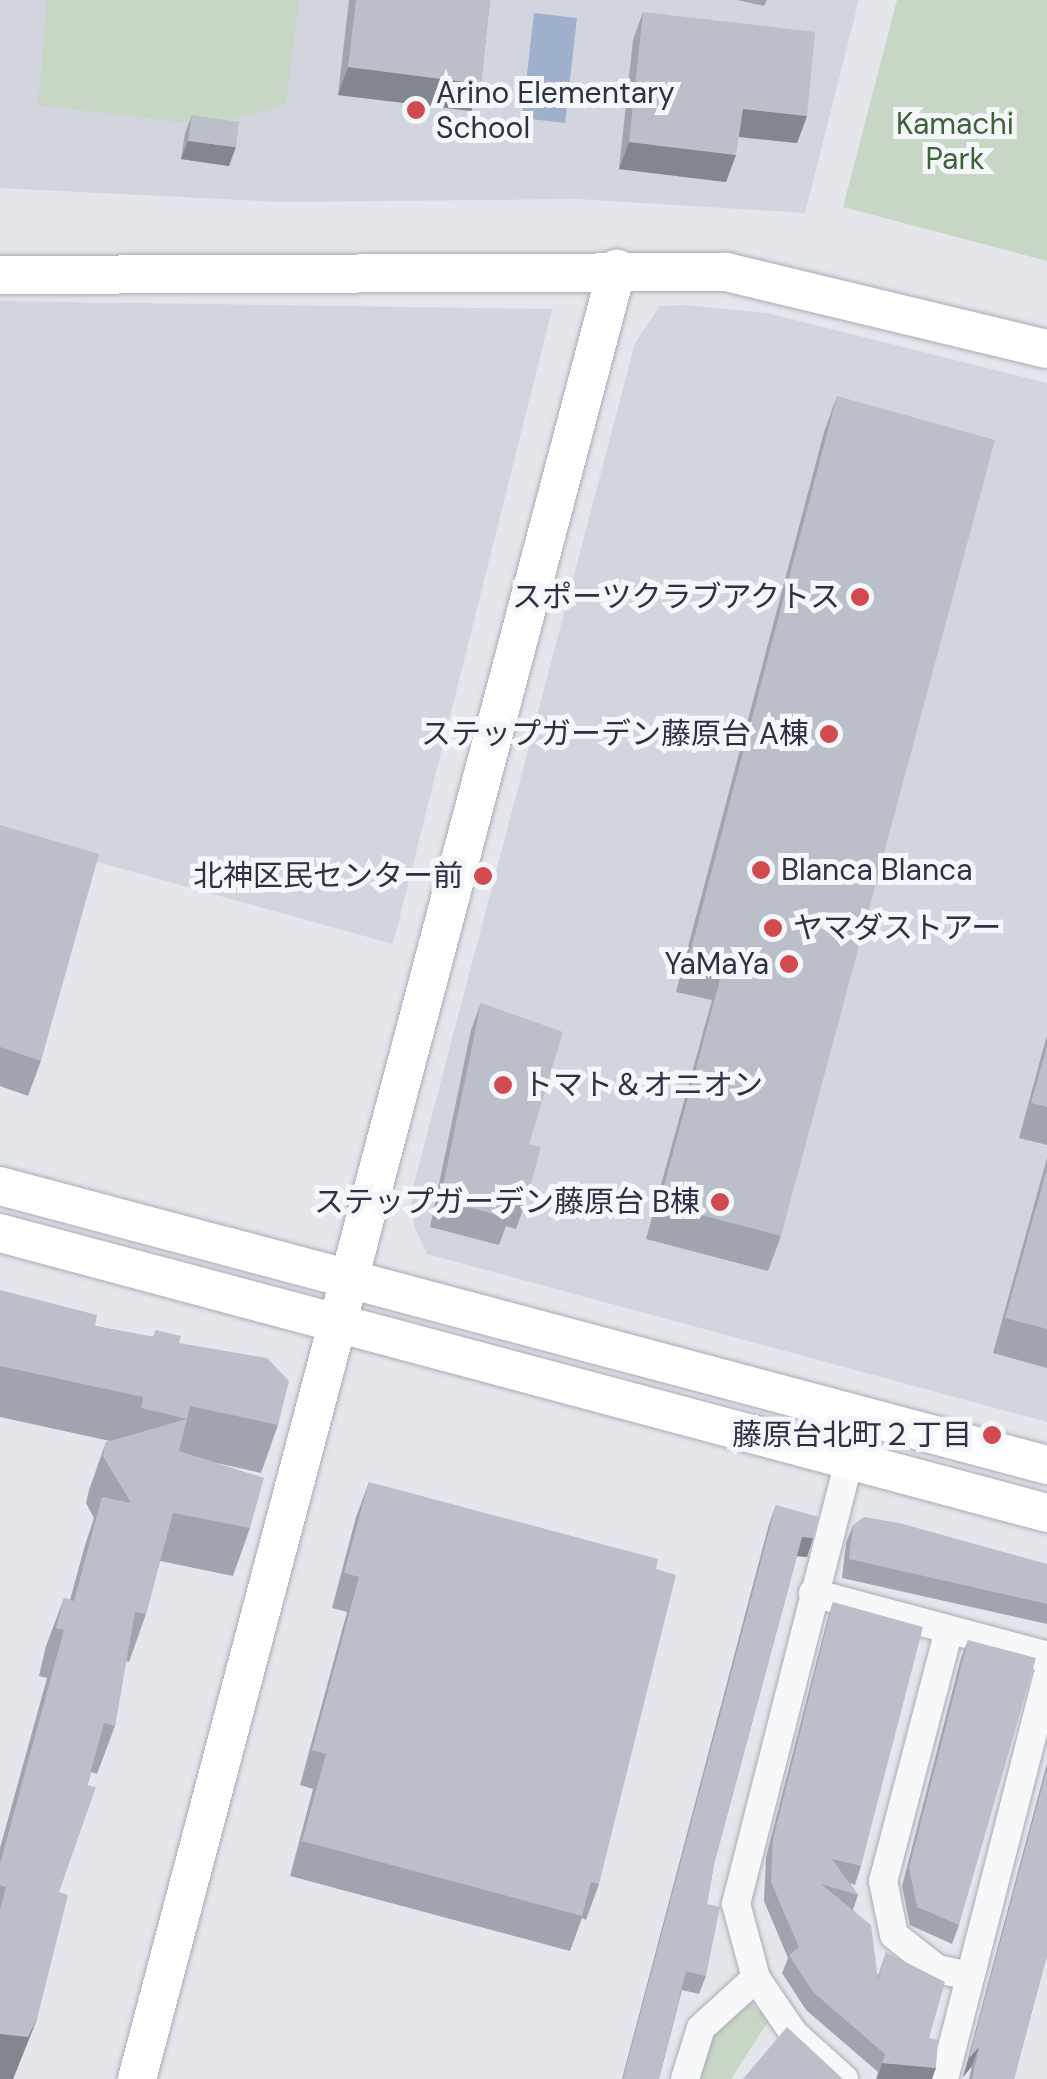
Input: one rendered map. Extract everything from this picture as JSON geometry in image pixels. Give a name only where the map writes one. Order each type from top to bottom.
[{"type":"street","points":[[137,2079],[617,269]]},
{"type":"street","points":[[0,274],[617,269],[726,272],[1047,348]]},
{"type":"street","points":[[0,1186],[349,1284],[1047,1465]]},
{"type":"street","points":[[0,1232],[1047,1513]]},
{"type":"street","points":[[844,2079],[794,2034],[756,1978],[736,1904],[741,1857],[850,1458]]},
{"type":"street","points":[[813,1594],[1041,1654],[1047,1664]]},
{"type":"street","points":[[949,1630],[883,1881],[894,1935],[936,1969],[969,1976]]},
{"type":"street","points":[[944,2079],[1047,1676]]},
{"type":"street","points":[[684,2079],[702,2028],[756,1978]]},
{"type":"shaded area","name":"Arino Elementary School","points":[[0,0],[859,0],[805,213],[577,199],[280,202],[0,188]]},
{"type":"shaded area","points":[[0,301],[552,309],[393,944],[0,835]]},
{"type":"shaded area","points":[[660,306],[767,313],[1047,383],[1047,1422],[427,1254],[414,1226],[411,1195],[635,343]]},
{"type":"green space","points":[[47,0],[299,0],[286,104],[211,126],[38,105]]},
{"type":"green space","name":"Kamachi Park","points":[[897,0],[1047,0],[1047,261],[843,207]]},
{"type":"green space","points":[[741,1993],[769,2020],[731,2079],[700,2079],[704,2039]]},
{"type":"water","points":[[534,13],[577,18],[565,123],[522,118]]},
{"type":"building","points":[[356,0],[490,0],[481,84],[348,67]]},
{"type":"building","points":[[643,12],[815,32],[807,116],[743,109],[736,155],[629,142]]},
{"type":"building","points":[[192,115],[239,122],[236,147],[188,141]]},
{"type":"building","name":"ステップガーデン藤原台 A棟","points":[[837,396],[995,440],[781,1236],[659,1204],[724,965],[689,957]]},
{"type":"building","points":[[0,825],[99,854],[41,1061],[0,1047]]},
{"type":"building","points":[[481,1003],[563,1032],[529,1144],[541,1147],[526,1201],[514,1198],[509,1218],[440,1200]]},
{"type":"building","points":[[1047,1046],[1047,1107],[1031,1103]]},
{"type":"building","points":[[1047,1169],[1047,1329],[1005,1318]]},
{"type":"building","points":[[0,1290],[97,1315],[95,1326],[154,1337],[156,1330],[181,1336],[179,1343],[267,1358],[289,1381],[278,1425],[190,1406],[187,1419],[141,1408],[143,1397],[0,1366]]},
{"type":"building","points":[[187,1419],[179,1451],[264,1478],[250,1528],[173,1513],[146,1614],[135,1612],[115,1726],[104,1723],[87,1785],[96,1787],[59,1892],[68,1895],[37,2019],[28,2037],[0,2034],[0,1910],[6,1887],[0,1885],[0,1864],[64,1630],[56,1628],[64,1598],[74,1601],[102,1497],[131,1503],[103,1456],[106,1442]]},
{"type":"building","points":[[369,1482],[658,1559],[656,1569],[676,1575],[599,1884],[591,1882],[582,1916],[302,1841],[326,1754],[312,1750],[359,1577],[344,1573]]},
{"type":"building","points":[[776,1505],[819,1517],[813,1538],[802,1537],[714,1864],[707,1904],[720,1907],[706,1976],[686,1971],[659,2079],[623,2079]]},
{"type":"building","points":[[864,1517],[1047,1564],[1047,1604],[849,1559],[853,1525]]},
{"type":"building","points":[[833,1602],[923,1627],[861,1866],[832,1859],[858,1895],[821,1884],[871,1925],[878,1980],[886,1952],[945,1982],[929,2038],[938,2040],[936,2068],[882,2063],[885,2054],[813,1992],[789,1955],[799,1947],[771,1882],[773,1839]]},
{"type":"building","points":[[968,1640],[1036,1658],[959,1925],[917,1907],[909,1868]]},
{"type":"building","points":[[1047,1769],[1047,1955],[1014,2079],[972,2079],[979,2047],[969,2058]]},
{"type":"building","points":[[787,2027],[843,2079],[743,2079]]},
{"type":"place","name":"Arino Elementary School","points":[[416,110]]},
{"type":"place","name":"スポーツクラブアクトス","points":[[860,597]]},
{"type":"place","name":"ステップガーデン藤原台 A棟","points":[[829,734]]},
{"type":"place","name":"Blanca Blanca","points":[[761,870]]},
{"type":"place","name":"北神区民センター前","points":[[483,876]]},
{"type":"place","name":"ヤマダストアー","points":[[773,928]]},
{"type":"place","name":"YaMaYa","points":[[789,964]]},
{"type":"place","name":"トマト＆オニオン","points":[[503,1085]]},
{"type":"place","name":"ステップガーデン藤原台 B棟","points":[[720,1202]]},
{"type":"place","name":"藤原台北町２丁目","points":[[992,1435]]}]
